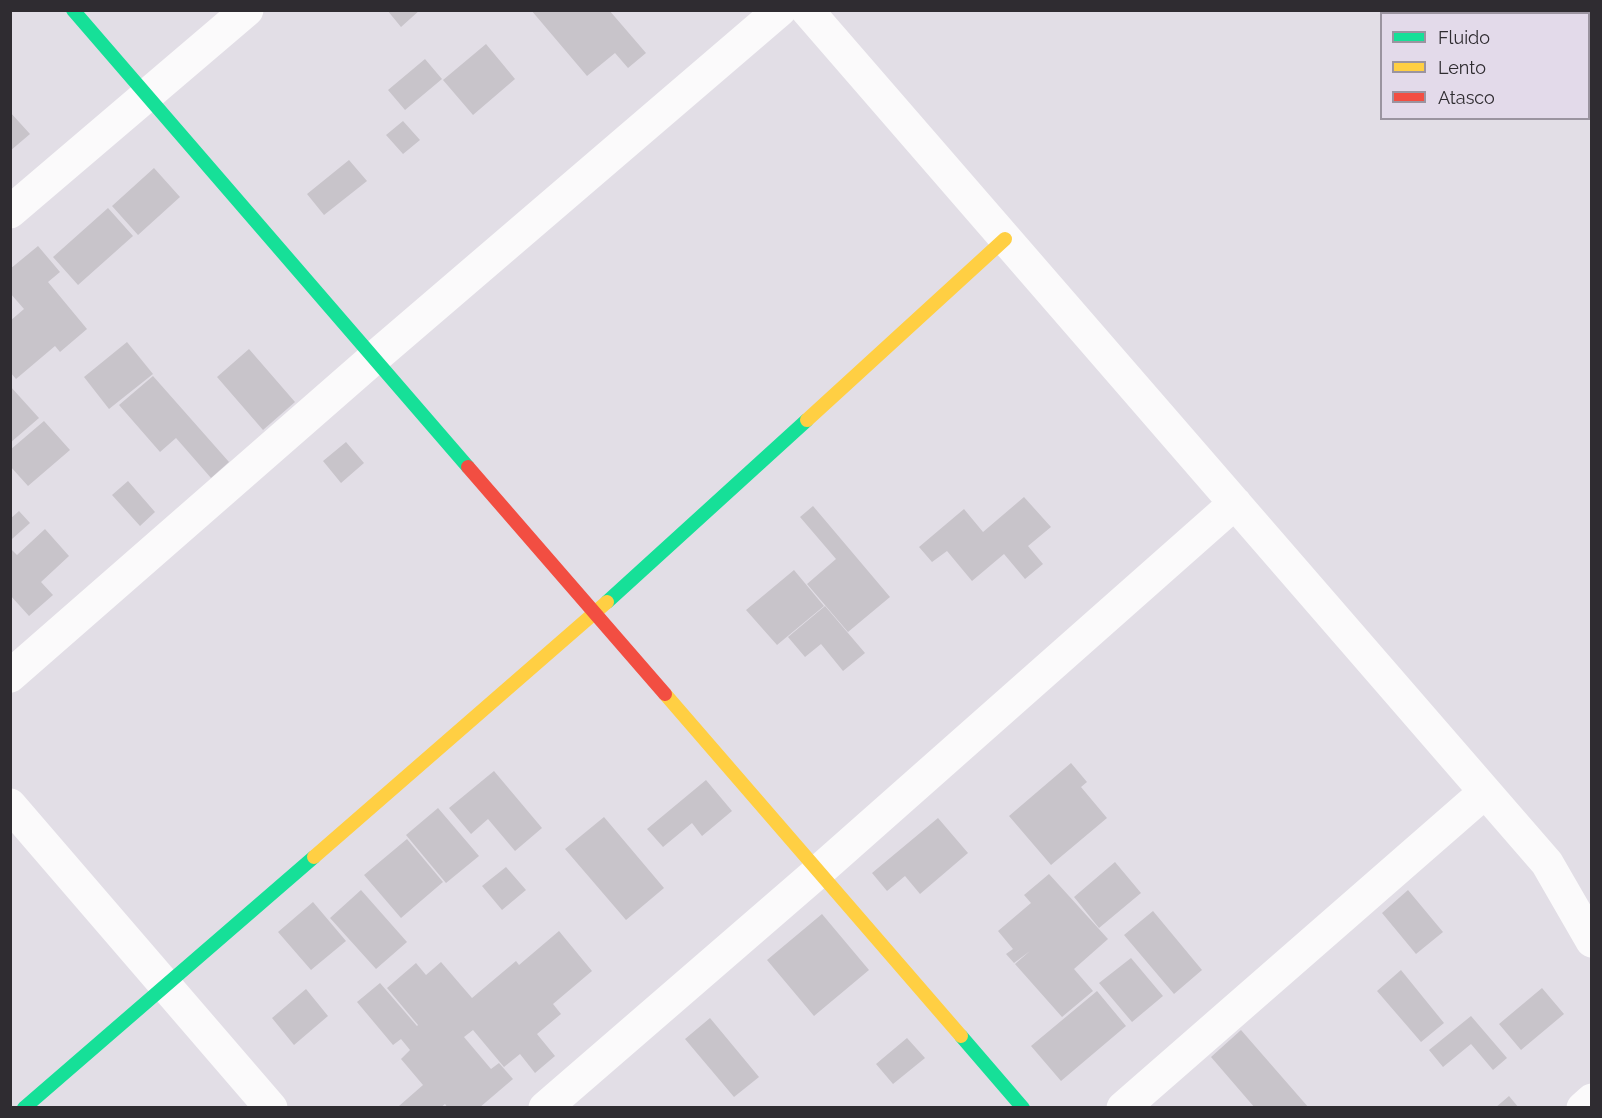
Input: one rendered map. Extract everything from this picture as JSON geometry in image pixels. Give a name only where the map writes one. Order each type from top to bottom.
[{"type":"street","points":[[73,10],[1023,1107]]},
{"type":"street","points":[[10,213],[247,10]]},
{"type":"street","points":[[10,676],[374,358],[780,10]]},
{"type":"street","points":[[807,10],[1547,863],[1592,941]]},
{"type":"street","points":[[24,1107],[595,613],[1005,239]]},
{"type":"street","points":[[545,1107],[819,871],[1235,503]]},
{"type":"street","points":[[1123,1107],[1485,792]]},
{"type":"street","points":[[10,805],[271,1107]]},
{"type":"street","points":[[1583,1107],[1592,1100]]},
{"type":"building","points":[[387,10],[420,10],[401,27]]},
{"type":"building","points":[[531,10],[609,10],[646,53],[628,68],[615,53],[587,76]]},
{"type":"building","points":[[486,44],[515,79],[473,115],[443,80]]},
{"type":"building","points":[[425,59],[442,79],[405,110],[388,90]]},
{"type":"building","points":[[10,112],[30,134],[10,151]]},
{"type":"building","points":[[403,121],[420,140],[403,154],[386,135]]},
{"type":"building","points":[[349,160],[367,181],[324,215],[307,194]]},
{"type":"building","points":[[154,168],[180,197],[138,235],[112,206]]},
{"type":"building","points":[[108,208],[133,236],[78,285],[53,257]]},
{"type":"building","points":[[38,246],[60,272],[48,282],[87,329],[60,352],[55,346],[16,379],[10,372],[10,321],[24,309],[10,293],[10,269]]},
{"type":"building","points":[[127,342],[153,374],[109,409],[84,377]]},
{"type":"building","points":[[249,349],[295,402],[263,430],[217,377]]},
{"type":"building","points":[[153,376],[229,462],[211,478],[176,438],[160,452],[119,405]]},
{"type":"building","points":[[10,386],[39,418],[10,443]]},
{"type":"building","points":[[44,421],[70,450],[28,486],[10,466],[10,450]]},
{"type":"building","points":[[346,442],[364,463],[341,483],[323,461]]},
{"type":"building","points":[[128,481],[155,512],[140,526],[112,495]]},
{"type":"building","points":[[1024,497],[1051,527],[1028,546],[1043,564],[1025,579],[1004,554],[972,581],[947,551],[932,562],[919,547],[964,509],[983,532]]},
{"type":"building","points":[[813,506],[890,597],[848,632],[807,584],[836,559],[800,517]]},
{"type":"building","points":[[19,511],[30,523],[12,539],[10,519]]},
{"type":"building","points":[[45,529],[69,556],[41,582],[53,595],[29,616],[10,595],[10,548],[17,555]]},
{"type":"building","points":[[794,570],[824,606],[777,645],[746,610]]},
{"type":"building","points":[[825,606],[865,653],[843,671],[821,644],[805,657],[788,637]]},
{"type":"building","points":[[1071,763],[1087,782],[1081,787],[1107,818],[1051,865],[1009,816]]},
{"type":"building","points":[[494,771],[542,828],[515,851],[488,819],[471,834],[449,808]]},
{"type":"building","points":[[706,780],[732,811],[702,836],[692,823],[663,847],[647,829]]},
{"type":"building","points":[[438,808],[479,856],[446,883],[406,835]]},
{"type":"building","points":[[604,817],[664,888],[626,920],[565,849]]},
{"type":"building","points":[[938,818],[968,853],[920,894],[905,876],[887,891],[872,873]]},
{"type":"building","points":[[407,839],[443,882],[401,918],[364,875]]},
{"type":"building","points":[[1115,862],[1141,893],[1099,928],[1074,897]]},
{"type":"building","points":[[506,867],[526,890],[502,910],[482,886]]},
{"type":"building","points":[[1049,874],[1108,939],[1074,969],[1093,991],[1062,1017],[1015,964],[1030,951],[1014,963],[1006,954],[1013,949],[998,931],[1031,903],[1024,895]]},
{"type":"building","points":[[361,890],[407,942],[376,969],[330,918]]},
{"type":"building","points":[[1408,890],[1443,932],[1416,954],[1382,913]]},
{"type":"building","points":[[313,902],[346,941],[311,970],[278,932]]},
{"type":"building","points":[[1153,911],[1202,970],[1174,994],[1124,935]]},
{"type":"building","points":[[822,914],[869,970],[814,1016],[767,960]]},
{"type":"building","points":[[559,931],[592,971],[553,1004],[561,1014],[537,1034],[555,1056],[535,1073],[520,1054],[504,1067],[473,1030],[464,1037],[491,1069],[499,1063],[513,1079],[479,1108],[448,1108],[445,1104],[440,1108],[400,1108],[399,1106],[423,1085],[401,1059],[410,1050],[401,1039],[393,1045],[357,1002],[380,983],[417,1026],[387,988],[416,963],[426,975],[441,962],[472,998],[516,961],[519,965]]},
{"type":"building","points":[[1131,958],[1163,996],[1132,1022],[1099,983]]},
{"type":"building","points":[[1401,970],[1444,1023],[1421,1042],[1377,991]]},
{"type":"building","points":[[1542,988],[1564,1014],[1521,1050],[1499,1024]]},
{"type":"building","points":[[306,989],[328,1016],[294,1045],[272,1018]]},
{"type":"building","points":[[1097,991],[1126,1026],[1061,1081],[1031,1046]]},
{"type":"building","points":[[1471,1016],[1507,1058],[1493,1070],[1471,1044],[1443,1067],[1429,1050]]},
{"type":"building","points":[[710,1018],[759,1077],[734,1097],[685,1039]]},
{"type":"building","points":[[1241,1030],[1309,1108],[1255,1108],[1211,1057]]},
{"type":"building","points":[[907,1038],[925,1058],[893,1084],[876,1064]]},
{"type":"building","points":[[1509,1096],[1519,1108],[1495,1108]]},
{"type":"traffic: fast","points":[[73,10],[468,467]]},
{"type":"traffic: fast","points":[[607,602],[807,420]]},
{"type":"traffic: fast","points":[[24,1108],[314,857]]},
{"type":"traffic: fast","points":[[961,1036],[1023,1108]]},
{"type":"traffic: slow","points":[[807,420],[1005,239]]},
{"type":"traffic: slow","points":[[314,857],[607,602]]},
{"type":"traffic: slow","points":[[665,694],[961,1036]]},
{"type":"traffic: jam","points":[[468,467],[665,694]]}]
